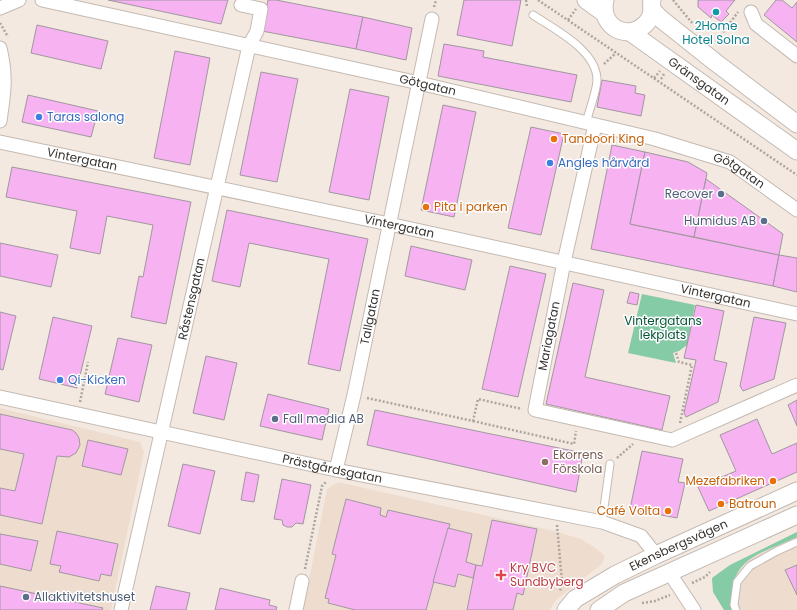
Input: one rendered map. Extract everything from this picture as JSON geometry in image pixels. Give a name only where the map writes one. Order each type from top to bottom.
[{"type":"street","points":[[0,8],[19,0]]},
{"type":"street","name":"Götgatan","points":[[42,0],[419,83],[654,139],[730,162],[797,210]]},
{"type":"street","name":"Gränsgatan","points":[[586,0],[604,7],[608,22],[613,28],[620,31],[630,32],[797,152]]},
{"type":"street","points":[[630,32],[644,26],[650,17],[651,3]]},
{"type":"street","name":"Gränsgatan","points":[[651,3],[661,19],[797,124]]},
{"type":"street","name":"Råstensgatan","points":[[121,610],[249,46],[257,31],[261,9],[241,5]]},
{"type":"street","points":[[745,12],[756,24],[797,56]]},
{"type":"street","name":"Tallgatan","points":[[336,470],[354,395],[433,13]]},
{"type":"street","points":[[0,48],[4,62],[5,76],[0,121]]},
{"type":"street","name":"Mariagatan","points":[[535,410],[590,124]]},
{"type":"street","name":"Vintergatan","points":[[0,142],[389,224],[797,314]]},
{"type":"street","points":[[535,410],[675,439],[797,385]]},
{"type":"street","name":"Prästgårdsgatan","points":[[0,397],[336,470],[602,522],[642,536],[656,554]]},
{"type":"street","name":"Ekensbergsvägen","points":[[566,610],[575,599],[615,575],[656,554],[797,491]]},
{"type":"street","name":"Ekensbergsvägen","points":[[599,610],[624,593],[797,515]]},
{"type":"street","points":[[656,554],[670,572],[694,610]]},
{"type":"street","points":[[296,610],[302,581]]},
{"type":"lane","points":[[533,15],[577,45],[592,62],[596,71]]},
{"type":"lane","name":"Mariagatan","points":[[590,124],[597,82],[596,71]]},
{"type":"lane","points":[[602,522],[610,464]]},
{"type":"lane","points":[[736,610],[734,605],[737,582],[750,566],[797,542]]},
{"type":"path","points":[[433,13],[436,0]]},
{"type":"path","points":[[538,0],[797,175]]},
{"type":"path","points":[[674,0],[699,28]]},
{"type":"path","points":[[710,37],[716,42],[745,12]]},
{"type":"path","points":[[596,71],[616,53]]},
{"type":"path","points":[[675,439],[692,365],[679,362],[676,353]]},
{"type":"path","points":[[77,414],[88,362]]},
{"type":"path","points":[[354,395],[574,444],[578,420]]},
{"type":"path","points":[[473,421],[478,399],[521,409],[535,410]]},
{"type":"path","points":[[610,464],[646,434]]},
{"type":"path","points":[[302,581],[322,486],[336,470]]},
{"type":"path","points":[[556,514],[562,582],[560,594]]},
{"type":"shaded area","points":[[0,408],[140,442],[144,452],[111,610],[0,610]]},
{"type":"shaded area","points":[[338,482],[554,531],[581,539],[605,556],[602,564],[556,600],[550,610],[303,610],[327,489]]},
{"type":"shaded area","points":[[797,532],[797,610],[724,610],[713,592],[712,578],[730,565]]},
{"type":"green space","name":"Vintergatans lekplats","points":[[642,294],[695,305],[687,345],[679,351],[673,353],[676,363],[628,353]]},
{"type":"green space","points":[[797,532],[797,537],[758,554],[740,569],[735,579],[732,592],[731,610],[724,610],[713,592],[712,578],[730,565]]},
{"type":"building","points":[[108,0],[228,0],[221,24]]},
{"type":"building","points":[[268,0],[276,0],[363,17],[356,49],[262,31]]},
{"type":"building","points":[[464,0],[521,0],[512,46],[457,35]]},
{"type":"building","name":"2Home Hotel Solna","points":[[698,0],[735,0],[726,11],[729,14],[721,22],[712,15],[711,18],[698,7]]},
{"type":"building","points":[[776,0],[782,0],[792,8],[797,2],[797,42],[764,15]]},
{"type":"building","points":[[363,17],[412,28],[406,60],[356,49]]},
{"type":"building","points":[[37,25],[108,41],[101,69],[31,53]]},
{"type":"building","points":[[444,44],[484,51],[483,57],[577,75],[571,102],[438,76]]},
{"type":"building","points":[[175,51],[210,58],[190,165],[154,158]]},
{"type":"building","points":[[261,72],[298,79],[277,182],[240,175]]},
{"type":"building","points":[[602,80],[636,86],[635,93],[645,95],[641,116],[597,107]]},
{"type":"building","points":[[350,89],[389,97],[369,200],[329,192]]},
{"type":"building","points":[[28,95],[98,111],[91,137],[22,122]]},
{"type":"building","points":[[443,105],[476,112],[454,217],[421,210]]},
{"type":"building","points":[[531,127],[564,134],[541,235],[508,228]]},
{"type":"building","points":[[612,145],[645,152],[630,224],[779,255],[773,286],[591,249]]},
{"type":"building","points":[[645,152],[688,162],[707,173],[694,237],[630,224]]},
{"type":"building","points":[[12,167],[191,202],[166,324],[131,317],[139,276],[143,277],[153,225],[107,216],[100,254],[70,248],[77,211],[6,197]]},
{"type":"building","points":[[706,179],[783,234],[779,255],[694,237]]},
{"type":"building","points":[[227,210],[368,239],[340,371],[308,364],[329,259],[249,243],[240,287],[212,281]]},
{"type":"building","points":[[0,243],[58,255],[51,287],[0,276]]},
{"type":"building","points":[[411,246],[472,260],[465,290],[405,276]]},
{"type":"building","points":[[779,255],[797,258],[797,292],[773,286]]},
{"type":"building","points":[[510,266],[546,274],[518,397],[482,389]]},
{"type":"building","points":[[573,283],[604,290],[585,377],[670,396],[662,430],[546,404]]},
{"type":"building","points":[[630,292],[639,294],[637,305],[627,303]]},
{"type":"building","points":[[696,305],[724,311],[714,360],[727,363],[718,402],[686,417],[684,413],[696,360],[684,358]]},
{"type":"building","points":[[0,312],[16,316],[3,370],[0,369]]},
{"type":"building","points":[[53,317],[92,326],[77,388],[39,379]]},
{"type":"building","points":[[754,317],[786,323],[774,379],[743,391],[740,386]]},
{"type":"building","points":[[118,338],[152,345],[139,402],[105,394]]},
{"type":"building","points":[[206,356],[237,363],[224,420],[193,413]]},
{"type":"building","points":[[268,394],[329,409],[322,440],[260,426]]},
{"type":"building","points":[[797,400],[797,426],[788,405]]},
{"type":"building","points":[[375,410],[583,453],[576,492],[367,445]]},
{"type":"building","points":[[0,414],[72,430],[79,438],[80,445],[76,453],[69,457],[57,456],[42,524],[0,515],[0,488],[15,491],[24,454],[0,449]]},
{"type":"building","points":[[757,419],[772,454],[797,443],[797,472],[709,511],[698,487],[736,471],[720,435]]},
{"type":"building","points":[[88,440],[128,449],[121,475],[82,466]]},
{"type":"building","points":[[642,451],[683,459],[678,482],[685,483],[677,518],[630,509]]},
{"type":"building","points":[[183,464],[215,471],[200,534],[168,526]]},
{"type":"building","points":[[246,472],[259,475],[254,502],[241,500]]},
{"type":"building","points":[[282,479],[311,485],[303,524],[296,523],[292,527],[287,527],[283,525],[282,520],[274,519]]},
{"type":"building","points":[[346,499],[381,508],[380,515],[386,517],[388,510],[450,524],[426,610],[355,610],[328,603],[329,599],[325,598],[336,555],[332,554]]},
{"type":"building","points":[[492,520],[537,529],[523,595],[517,593],[513,610],[467,610],[476,565],[482,566]]},
{"type":"building","points":[[448,528],[472,534],[466,562],[476,565],[473,578],[458,574],[455,587],[433,582]]},
{"type":"building","points":[[57,531],[118,544],[111,576],[101,574],[99,581],[59,572],[61,566],[50,564]]},
{"type":"building","points":[[0,534],[38,541],[31,571],[0,564]]},
{"type":"building","points":[[797,565],[797,595],[785,570]]},
{"type":"building","name":"Allaktivitetshuset","points":[[0,586],[103,608],[102,610],[0,610]]},
{"type":"building","points":[[156,586],[190,593],[186,610],[150,610]]},
{"type":"building","points":[[220,588],[270,600],[269,605],[277,607],[276,610],[215,610]]},
{"type":"place","name":"2Home Hotel Solna","points":[[716,12]]},
{"type":"place","name":"Taras salong","points":[[39,117]]},
{"type":"place","name":"Tandoori King","points":[[554,139]]},
{"type":"place","name":"Angles hårvård","points":[[550,163]]},
{"type":"place","name":"Recover","points":[[721,194]]},
{"type":"place","name":"Pita i parken","points":[[426,207]]},
{"type":"place","name":"Humidus AB","points":[[764,221]]},
{"type":"place","name":"Qi-Kicken","points":[[60,380]]},
{"type":"place","name":"Fall media AB","points":[[275,419]]},
{"type":"place","name":"Ekorrens Förskola","points":[[545,462]]},
{"type":"place","name":"Mezefabriken","points":[[773,481]]},
{"type":"place","name":"Batroun","points":[[721,504]]},
{"type":"place","name":"Café Volta","points":[[668,511]]},
{"type":"place","name":"Kry BVC Sundbyberg","points":[[501,575]]},
{"type":"place","name":"Allaktivitetshuset","points":[[26,597]]}]
